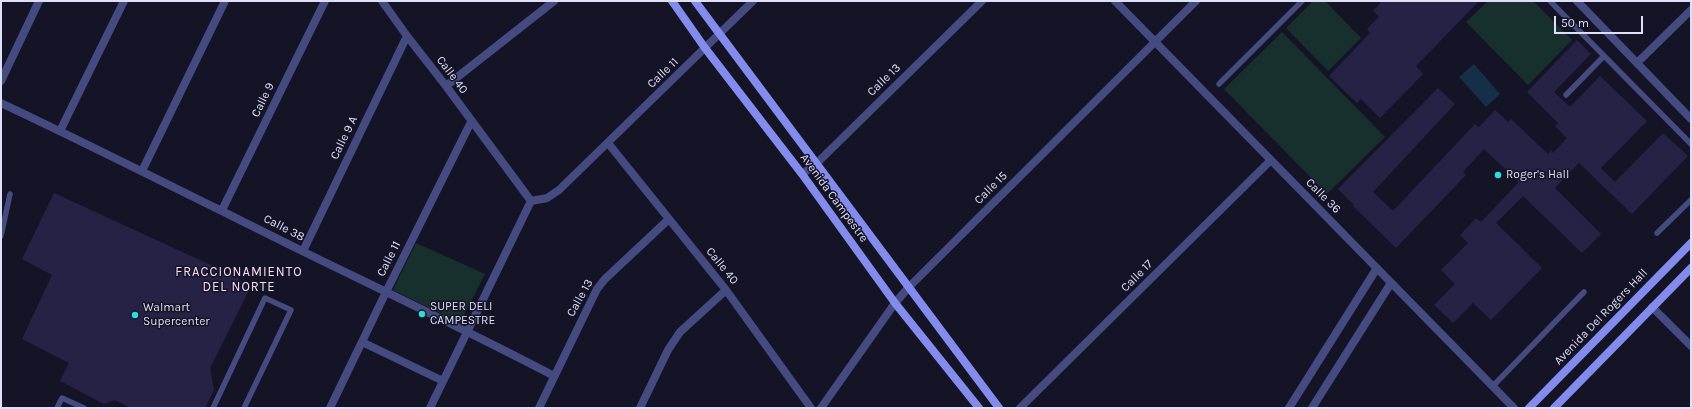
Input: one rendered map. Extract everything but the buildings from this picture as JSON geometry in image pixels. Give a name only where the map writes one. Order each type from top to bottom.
[{"type":"street","points":[[1,81],[40,1]]},
{"type":"street","points":[[60,131],[124,1]]},
{"type":"street","points":[[142,171],[225,1]]},
{"type":"street","name":"Calle 9","points":[[222,210],[325,1]]},
{"type":"street","name":"Calle 40","points":[[382,1],[531,201]]},
{"type":"street","points":[[446,86],[554,1]]},
{"type":"street","name":"Avenida Campestre","points":[[672,1],[705,48],[802,174],[895,302],[979,408]]},
{"type":"street","name":"Avenida Campestre","points":[[695,1],[999,408]]},
{"type":"street","name":"Calle 11","points":[[531,201],[547,198],[559,190],[753,1]]},
{"type":"street","name":"Calle 13","points":[[802,174],[816,164],[982,1]]},
{"type":"street","name":"Calle 36","points":[[1115,1],[1514,408]]},
{"type":"street","name":"Calle 15","points":[[821,408],[895,302],[1196,1]]},
{"type":"street","points":[[1577,1],[1691,119]]},
{"type":"street","points":[[1637,63],[1691,10]]},
{"type":"street","name":"Calle 9 A","points":[[303,251],[407,36]]},
{"type":"street","name":"Calle 38","points":[[1,103],[222,210],[467,331],[554,376]]},
{"type":"street","name":"Calle 11","points":[[330,408],[471,122]]},
{"type":"street","name":"Calle 40","points":[[608,143],[726,290],[812,408]]},
{"type":"street","name":"Calle 17","points":[[1020,408],[1271,160]]},
{"type":"street","points":[[430,408],[531,201]]},
{"type":"street","name":"Calle 13","points":[[539,408],[597,289],[605,279],[669,219]]},
{"type":"street","name":"Avenida Del Rogers Hall","points":[[1529,408],[1691,243]]},
{"type":"street","points":[[1289,408],[1377,268]]},
{"type":"street","points":[[1554,408],[1691,268]]},
{"type":"street","points":[[1312,408],[1392,283]]},
{"type":"street","points":[[640,408],[668,350],[680,332],[726,290]]},
{"type":"street","points":[[1652,307],[1691,346]]},
{"type":"street","points":[[362,342],[443,382]]},
{"type":"lane","points":[[1219,84],[1302,1]]},
{"type":"lane","points":[[1550,1],[1691,144]]},
{"type":"lane","points":[[1566,95],[1604,56]]},
{"type":"lane","points":[[1,236],[10,194]]},
{"type":"lane","points":[[1657,233],[1691,200]]},
{"type":"lane","points":[[1493,386],[1584,292]]},
{"type":"lane","points":[[213,408],[265,298],[291,310],[244,408]]},
{"type":"lane","points":[[57,408],[62,398],[84,408]]},
{"type":"green space","points":[[1313,1],[1325,1],[1361,38],[1328,71],[1286,28]]},
{"type":"green space","points":[[1488,1],[1533,1],[1572,40],[1528,85],[1466,22]]},
{"type":"green space","points":[[1282,32],[1385,137],[1327,194],[1224,89]]},
{"type":"green space","points":[[416,243],[485,274],[460,323],[393,290]]},
{"type":"water","points":[[1474,64],[1500,94],[1486,107],[1459,77]]},
{"type":"place","name":"Roger's Hall","points":[[1498,175]]},
{"type":"place","name":"SUPER DELI CAMPESTRE","points":[[422,314]]},
{"type":"place","name":"Walmart Supercenter","points":[[135,315]]},
{"type":"district","name":"FRACCIONAMIENTO DEL NORTE","points":[[239,280]]}]
